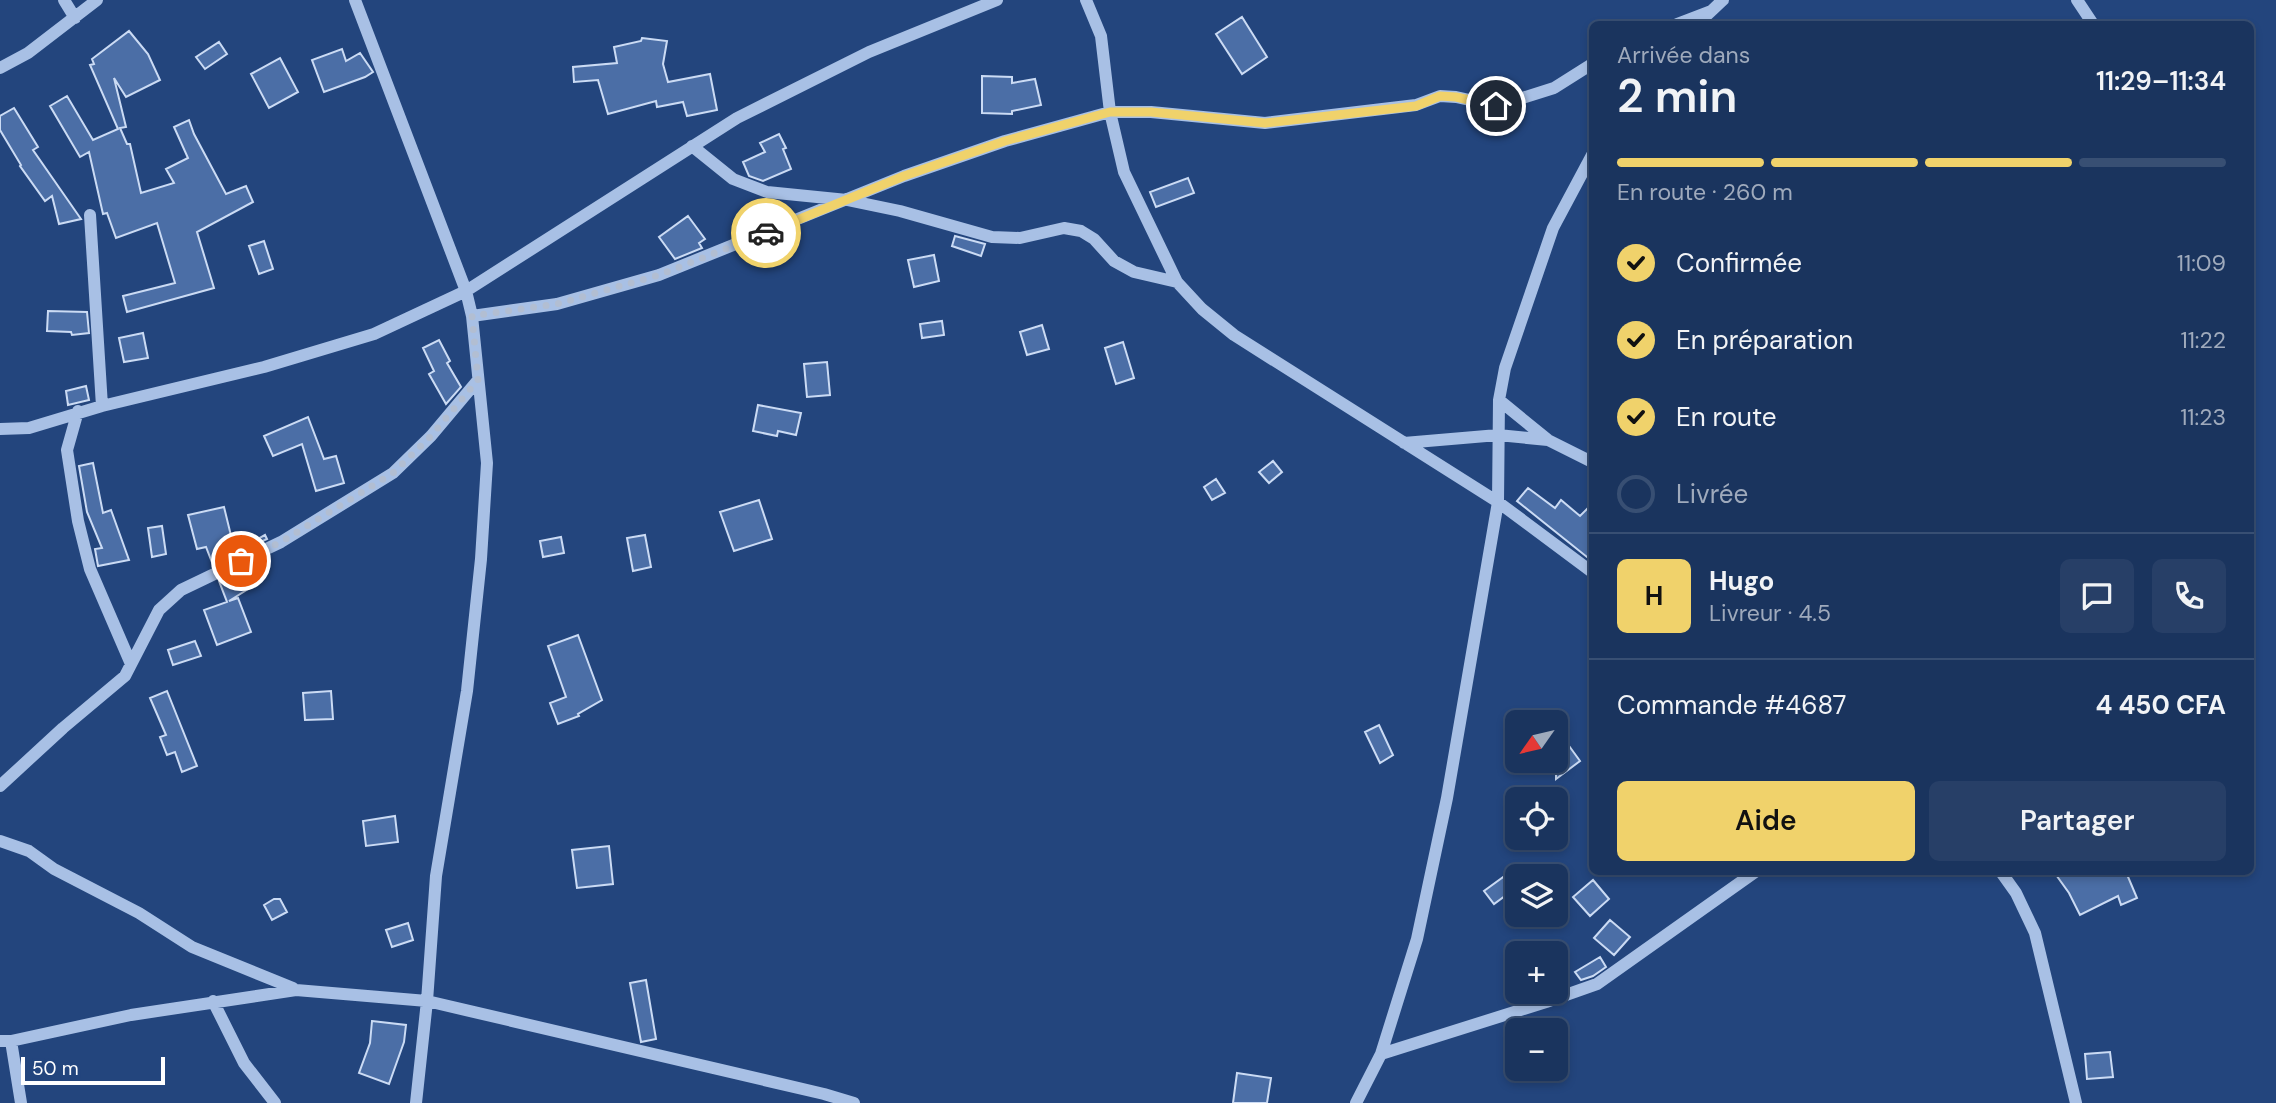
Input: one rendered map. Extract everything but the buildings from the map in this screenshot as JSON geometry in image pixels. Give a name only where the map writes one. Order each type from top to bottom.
[{"type":"street","points":[[64,0],[75,18]]},
{"type":"street","points":[[0,68],[28,53],[97,0]]},
{"type":"street","points":[[355,0],[466,291],[472,316],[487,463],[481,559],[467,691],[436,876],[416,1103]]},
{"type":"street","points":[[0,429],[29,428],[78,411],[264,367],[374,334],[466,291],[737,118],[869,51],[997,0]]},
{"type":"street","points":[[1086,0],[1101,36],[1110,112],[1124,172],[1177,282],[1202,309],[1234,335],[1497,502],[1589,570]]},
{"type":"street","points":[[1702,21],[1723,0]]},
{"type":"street","points":[[2077,0],[2091,21]]},
{"type":"street","points":[[1685,21],[1711,11]]},
{"type":"street","points":[[472,316],[557,304],[659,275],[904,176],[1005,141],[1110,112],[1151,112],[1265,123],[1416,106],[1440,96],[1496,106],[1554,88],[1589,66]]},
{"type":"street","points":[[692,146],[733,179],[767,192],[847,200],[900,211],[992,237],[1020,239],[1064,228],[1081,231],[1094,239],[1114,261],[1134,272],[1177,282]]},
{"type":"street","points":[[1356,1103],[1381,1054],[1417,939],[1447,798],[1497,502],[1499,400],[1505,368],[1553,228],[1589,161]]},
{"type":"street","points":[[90,215],[102,406]]},
{"type":"street","points":[[0,786],[125,676],[159,610],[181,590],[281,542],[393,473],[431,436],[478,380]]},
{"type":"street","points":[[1499,400],[1548,440],[1589,460]]},
{"type":"street","points":[[78,411],[67,450],[78,521],[90,569],[131,664]]},
{"type":"street","points":[[1404,443],[1498,435],[1548,440]]},
{"type":"street","points":[[0,841],[29,851],[54,869],[139,913],[192,947],[296,990]]},
{"type":"street","points":[[1381,1054],[1597,984],[1751,875]]},
{"type":"street","points":[[2003,875],[2016,893],[2035,933],[2076,1103]]},
{"type":"street","points":[[21,1103],[6,1041],[131,1015],[296,990],[427,1001],[855,1103]]},
{"type":"street","points":[[213,1001],[244,1063],[275,1103]]},
{"type":"way so far","points":[[241,561],[281,542],[351,501],[393,473],[431,436],[478,380],[472,316],[557,304],[659,275],[766,233]]},
{"type":"route","points":[[766,233],[904,176],[1005,141],[1110,112],[1151,112],[1265,123],[1352,111],[1416,106],[1440,96],[1496,106]]}]
